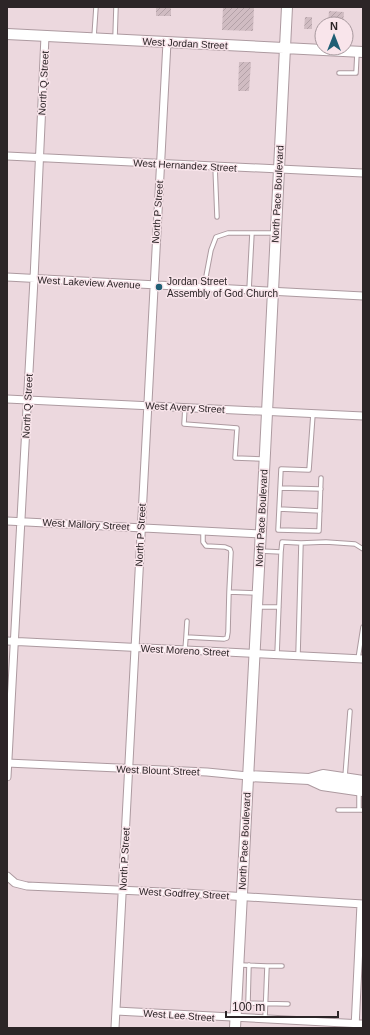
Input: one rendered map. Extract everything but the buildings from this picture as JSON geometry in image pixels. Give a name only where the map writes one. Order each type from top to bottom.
[{"type":"main road","name":"North Pace Boulevard","points":[[235,1028],[287,7]]},
{"type":"main road","name":"West Jordan Street","points":[[7,34],[360,52]]},
{"type":"main road","name":"West Blount Street","points":[[248,776],[309,779],[323,775],[345,778],[362,787]]},
{"type":"main road","name":"West Blount Street","points":[[309,779],[322,785],[362,787]]},
{"type":"street","name":"North Q Street","points":[[7,777],[11,641],[21,521],[28,399],[45,36]]},
{"type":"street","name":"North P Street","points":[[115,1028],[167,42]]},
{"type":"street","name":"West Hernandez Street","points":[[7,156],[363,172]]},
{"type":"street","name":"West Lakeview Avenue","points":[[7,277],[363,296]]},
{"type":"street","name":"West Avery Street","points":[[7,399],[363,416]]},
{"type":"street","name":"West Mallory Street","points":[[7,521],[260,534]]},
{"type":"street","name":"West Moreno Street","points":[[11,641],[277,656],[360,659]]},
{"type":"street","name":"West Blount Street","points":[[7,763],[207,772],[248,776]]},
{"type":"street","name":"West Godfrey Street","points":[[7,876],[15,883],[27,886],[271,897],[289,900],[362,904]]},
{"type":"street","points":[[355,1026],[361,949],[362,904]]},
{"type":"street","name":"West Lee Street","points":[[116,1011],[265,1019],[355,1026],[363,1024]]},
{"type":"lane","points":[[94,38],[96,7]]},
{"type":"lane","points":[[115,39],[116,7]]},
{"type":"lane","points":[[339,73],[356,73],[360,52]]},
{"type":"lane","points":[[215,166],[217,217]]},
{"type":"lane","points":[[204,288],[211,250],[216,237],[228,233],[275,233]]},
{"type":"lane","points":[[249,290],[252,233]]},
{"type":"lane","points":[[185,408],[184,424],[237,428],[236,458],[265,459]]},
{"type":"lane","points":[[312,414],[309,470],[281,469],[278,530],[319,531],[321,478]]},
{"type":"lane","points":[[280,488],[321,489]]},
{"type":"lane","points":[[279,509],[320,511]]},
{"type":"lane","points":[[186,637],[224,639],[227,638],[228,632],[231,552],[230,549],[225,547],[206,546],[202,542],[203,530]]},
{"type":"lane","points":[[277,656],[282,542],[326,542],[355,544],[363,549]]},
{"type":"lane","points":[[298,656],[301,543]]},
{"type":"lane","points":[[259,551],[281,552]]},
{"type":"lane","points":[[229,592],[257,593]]},
{"type":"lane","points":[[256,606],[279,607]]},
{"type":"lane","points":[[185,650],[187,622]]},
{"type":"lane","points":[[360,659],[363,628]]},
{"type":"lane","points":[[345,778],[350,711]]},
{"type":"lane","points":[[338,810],[361,810],[362,787]]},
{"type":"lane","points":[[238,965],[282,966]]},
{"type":"lane","points":[[250,965],[248,1003],[288,1004]]},
{"type":"lane","points":[[265,1019],[267,966]]},
{"type":"place","name":"Jordan Street Assembly of God Church","points":[[159,287]]}]
